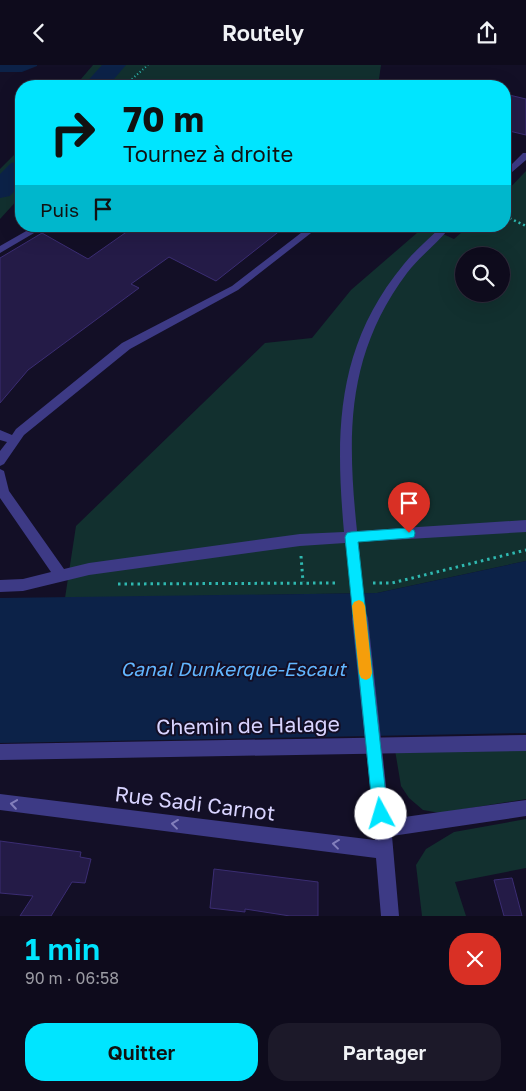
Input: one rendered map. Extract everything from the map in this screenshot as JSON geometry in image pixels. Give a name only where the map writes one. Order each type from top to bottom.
[{"type":"street","points":[[511,169],[526,155]]},
{"type":"street","points":[[0,250],[32,232]]},
{"type":"street","points":[[0,461],[20,432],[126,347],[235,288],[308,232]]},
{"type":"street","points":[[390,916],[382,822],[351,537],[344,442],[347,403],[357,359],[374,317],[394,285],[418,255],[441,232]]},
{"type":"street","points":[[0,435],[14,440]]},
{"type":"street","points":[[0,474],[3,492],[62,576]]},
{"type":"street","points":[[0,587],[23,585],[89,569],[300,540],[526,526]]},
{"type":"street","name":"Chemin de Halage","points":[[0,751],[526,743]]},
{"type":"street","name":"Rue Sadi Carnot","points":[[0,802],[384,850]]},
{"type":"street","points":[[382,822],[526,808]]},
{"type":"path","points":[[131,80],[148,65]]},
{"type":"path","points":[[511,219],[526,226]]},
{"type":"path","points":[[300,540],[303,582]]},
{"type":"path","points":[[372,583],[392,583],[526,550]]},
{"type":"path","points":[[110,584],[342,583]]},
{"type":"green space","points":[[93,65],[381,65],[379,80],[80,80]]},
{"type":"green space","points":[[15,154],[15,203],[0,219],[0,169]]},
{"type":"green space","points":[[526,171],[526,561],[377,593],[65,598],[76,526],[265,343],[312,338],[351,290],[418,232],[438,232],[454,239],[462,232],[511,232],[511,187]]},
{"type":"green space","points":[[526,749],[526,799],[440,813],[423,810],[409,798],[401,786],[395,750]]},
{"type":"green space","points":[[526,819],[526,868],[455,882],[466,916],[422,916],[416,865],[426,849],[454,832]]},
{"type":"water","points":[[0,65],[37,66],[22,72],[0,72]]},
{"type":"water","name":"Canal Dunkerque-Escaut","points":[[526,561],[526,733],[0,743],[0,598],[377,593]]},
{"type":"building","points":[[511,95],[526,99],[526,135],[511,131]]},
{"type":"building","points":[[126,232],[278,232],[216,281],[169,257],[131,284],[139,288],[28,370],[0,403],[0,258],[42,233],[88,259]]},
{"type":"building","points":[[0,841],[81,852],[80,857],[91,859],[85,883],[72,882],[51,916],[20,916],[33,896],[0,893]]},
{"type":"building","points":[[214,869],[318,882],[318,916],[290,916],[245,909],[245,912],[210,908]]},
{"type":"building","points":[[512,878],[522,916],[504,916],[494,880]]},
{"type":"waterway","points":[[101,80],[115,65]]},
{"type":"waterway","points":[[0,190],[15,175]]},
{"type":"slow traffic","points":[[359,606],[366,673]]},
{"type":"route","points":[[381,814],[351,537],[409,533]]}]
